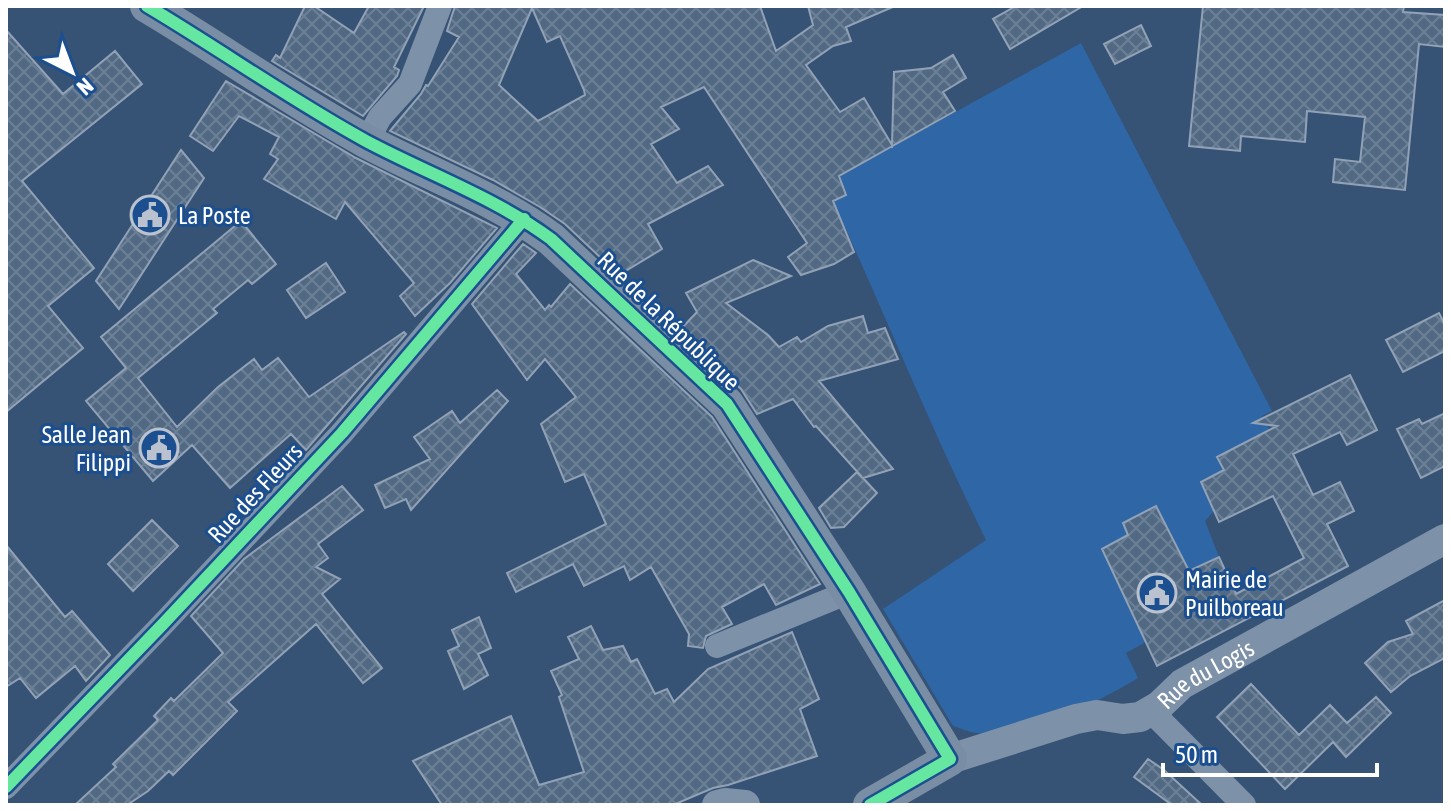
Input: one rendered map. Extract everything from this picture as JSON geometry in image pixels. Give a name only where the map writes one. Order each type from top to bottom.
[{"type":"main road","name":"Rue de la République","points":[[147,6],[237,65],[367,141],[524,219],[551,239],[727,404],[849,592],[950,759]]},
{"type":"main road","points":[[870,805],[950,759]]},
{"type":"street","points":[[367,141],[380,117],[410,84],[440,6]]},
{"type":"street","name":"Rue des Fleurs","points":[[6,787],[342,433],[524,219]]},
{"type":"street","name":"Rue du Logis","points":[[950,759],[1076,719],[1097,715],[1123,719],[1140,717],[1182,684],[1445,539]]},
{"type":"street","points":[[717,646],[849,592]]},
{"type":"street","points":[[1151,711],[1244,805]]},
{"type":"street","points":[[717,805],[745,805]]},
{"type":"shaded area","points":[[1081,43],[1272,411],[1262,416],[1270,431],[1218,458],[1224,470],[1201,483],[1214,511],[1205,521],[1219,557],[1177,577],[1128,535],[1146,642],[1126,653],[1138,678],[1082,708],[1038,725],[995,734],[976,733],[953,726],[883,609],[986,540],[833,201],[846,195],[839,176]]},
{"type":"building","points":[[305,6],[314,6],[354,33],[369,6],[424,6],[394,67],[399,70],[397,76],[363,116],[272,61],[276,55],[280,58]]},
{"type":"building","points":[[455,6],[760,6],[776,51],[813,25],[808,6],[895,6],[846,27],[851,41],[833,46],[806,65],[840,112],[864,98],[892,145],[894,72],[931,68],[953,55],[966,78],[943,92],[955,111],[839,176],[846,195],[833,201],[854,252],[834,264],[801,275],[788,257],[807,243],[704,87],[661,107],[679,129],[651,144],[677,183],[708,166],[723,185],[648,224],[662,249],[619,275],[565,224],[540,207],[493,180],[390,131],[428,86],[459,37],[447,31]],"holes":[[[532,8],[547,42],[560,36],[585,95],[538,121],[499,85]]]},
{"type":"building","points":[[1016,6],[1083,6],[1010,49],[993,19]]},
{"type":"building","points":[[1203,6],[1404,6],[1403,12],[1445,15],[1445,47],[1419,44],[1405,190],[1333,182],[1335,159],[1360,162],[1365,117],[1307,111],[1305,142],[1241,136],[1240,151],[1189,146]]},
{"type":"building","points":[[1141,25],[1151,46],[1115,64],[1104,44]]},
{"type":"building","points":[[6,30],[63,94],[115,51],[142,84],[22,181],[94,268],[48,306],[83,348],[6,412]]},
{"type":"building","points":[[226,81],[356,158],[497,228],[450,283],[415,316],[400,296],[414,283],[345,202],[336,219],[264,179],[278,159],[270,154],[279,137],[239,116],[213,151],[190,136]]},
{"type":"building","points":[[181,150],[204,178],[119,309],[96,281]]},
{"type":"building","points":[[241,221],[276,264],[252,284],[248,280],[213,309],[217,313],[138,378],[177,427],[218,387],[254,359],[262,370],[278,358],[309,397],[404,332],[406,334],[306,450],[291,434],[230,488],[192,445],[153,481],[86,401],[126,368],[101,337]]},
{"type":"building","points":[[523,244],[536,253],[516,274],[545,310],[570,284],[712,417],[820,584],[776,605],[764,584],[722,607],[732,624],[706,636],[703,648],[688,646],[689,634],[651,567],[630,580],[624,566],[584,586],[573,564],[516,592],[507,573],[606,524],[584,474],[565,482],[541,424],[576,397],[545,359],[527,380],[472,304]]},
{"type":"building","points":[[753,260],[791,276],[726,303],[779,347],[797,337],[801,342],[828,326],[863,316],[868,333],[885,328],[898,359],[819,381],[893,469],[863,478],[877,493],[844,527],[831,528],[819,508],[857,472],[862,477],[814,427],[793,399],[757,414],[741,389],[679,331],[697,312],[686,293]]},
{"type":"building","points":[[326,263],[345,292],[306,318],[287,290]]},
{"type":"building","points":[[1439,313],[1445,325],[1445,351],[1403,372],[1386,340]]},
{"type":"building","points":[[1350,375],[1377,430],[1347,445],[1340,432],[1293,454],[1313,495],[1340,482],[1354,511],[1327,524],[1348,566],[1157,666],[1102,549],[1128,535],[1123,523],[1156,506],[1189,571],[1219,557],[1236,594],[1304,558],[1273,496],[1219,522],[1201,482],[1224,470],[1217,457],[1277,426],[1253,423]]},
{"type":"building","points":[[497,390],[508,401],[411,510],[406,499],[385,508],[375,485],[430,459],[414,437],[452,411],[460,423]]},
{"type":"building","points":[[1445,413],[1445,466],[1421,478],[1397,429],[1419,419],[1422,424]]},
{"type":"building","points":[[342,486],[363,510],[318,544],[328,558],[316,567],[340,579],[322,594],[382,668],[363,683],[316,624],[228,702],[237,711],[173,775],[169,771],[127,805],[75,805],[116,767],[113,764],[158,720],[154,716],[171,698],[174,701],[223,653],[191,616],[244,559]]},
{"type":"building","points":[[152,520],[178,546],[133,591],[108,564]]},
{"type":"building","points":[[6,545],[65,617],[72,611],[110,655],[86,681],[75,666],[36,698],[20,678],[6,687]]},
{"type":"building","points":[[1445,600],[1445,658],[1410,676],[1391,692],[1365,663],[1388,642],[1413,634],[1406,621]]},
{"type":"building","points":[[479,617],[491,648],[478,654],[488,675],[464,689],[448,651],[459,646],[452,630]]},
{"type":"building","points":[[591,626],[603,650],[623,646],[631,662],[637,659],[655,694],[667,689],[674,702],[708,669],[792,632],[819,699],[800,709],[817,756],[713,788],[673,805],[442,805],[413,761],[511,716],[539,785],[584,772],[559,697],[562,695],[551,671],[579,659],[568,637]]},
{"type":"building","points":[[1251,684],[1299,735],[1330,705],[1347,723],[1376,697],[1391,713],[1346,757],[1333,742],[1285,789],[1217,717]]},
{"type":"building","points":[[1148,759],[1202,805],[1172,805],[1134,777]]},
{"type":"cycle path","points":[[147,6],[338,125],[484,198],[551,239],[727,404],[849,592],[950,759],[870,805]]},
{"type":"cycle path","points":[[6,787],[342,433],[524,219]]},
{"type":"place","name":"La Poste","points":[[150,215]]},
{"type":"place","name":"Salle Jean Filippi","points":[[159,448]]},
{"type":"place","name":"Mairie de Puilboreau","points":[[1157,593]]}]
